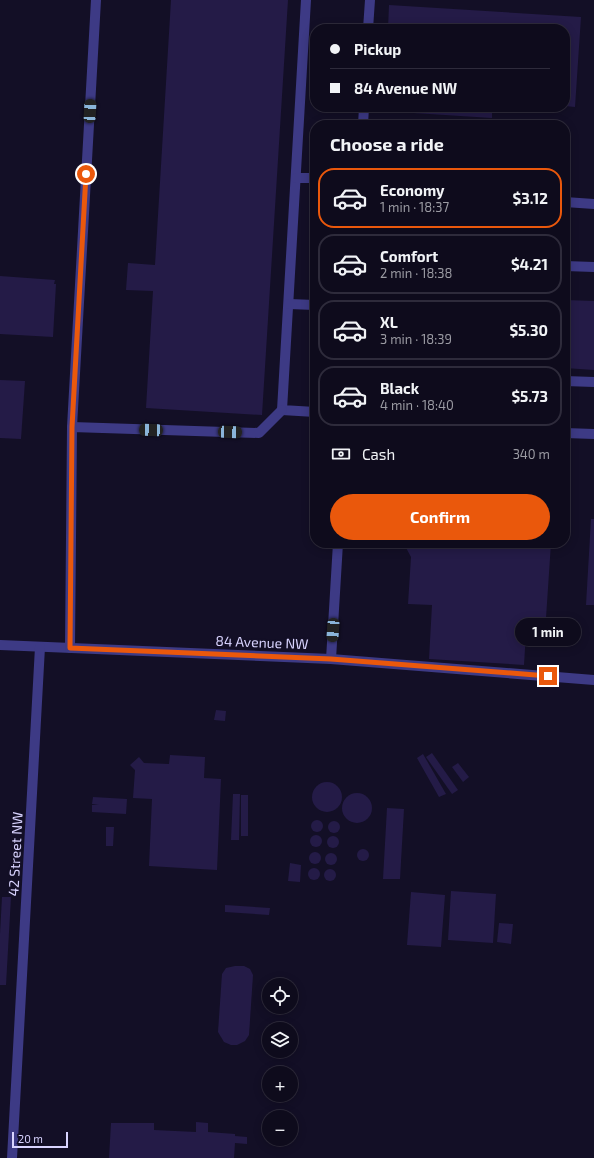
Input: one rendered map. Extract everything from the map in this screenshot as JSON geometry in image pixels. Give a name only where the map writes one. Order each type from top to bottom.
[{"type":"street","points":[[70,648],[72,427],[96,0]]},
{"type":"street","points":[[72,427],[259,434],[282,410],[306,0]]},
{"type":"street","points":[[368,24],[370,0]]},
{"type":"street","points":[[296,178],[310,178]]},
{"type":"street","points":[[570,202],[594,204]]},
{"type":"street","points":[[570,266],[594,267]]},
{"type":"street","points":[[288,304],[310,305]]},
{"type":"street","points":[[570,381],[594,382]]},
{"type":"street","points":[[282,410],[310,412]]},
{"type":"street","points":[[570,433],[594,434]]},
{"type":"street","points":[[331,659],[338,548]]},
{"type":"street","name":"84 Avenue NW","points":[[0,644],[331,659],[594,680]]},
{"type":"street","name":"42 Street NW","points":[[12,1158],[40,647]]},
{"type":"building","points":[[171,0],[288,0],[262,415],[146,408],[153,291],[126,290],[128,263],[155,265]]},
{"type":"building","points":[[389,5],[581,17],[575,107],[570,106],[570,24],[388,24]]},
{"type":"building","points":[[398,112],[492,112],[492,118]]},
{"type":"building","points":[[0,276],[55,280],[53,337],[0,334]]},
{"type":"building","points":[[570,300],[594,301],[594,370],[570,368]]},
{"type":"building","points":[[0,380],[25,381],[21,439],[0,438]]},
{"type":"building","points":[[591,519],[594,519],[594,605],[586,605]]},
{"type":"building","points":[[406,548],[551,548],[545,633],[526,632],[524,665],[429,659],[432,605],[408,604],[411,557]]},
{"type":"building","points":[[216,710],[226,711],[225,721],[214,720]]},
{"type":"building","points":[[432,753],[458,790],[452,794],[426,757]]},
{"type":"building","points":[[423,754],[446,794],[439,797],[417,758]]},
{"type":"building","points":[[170,755],[205,757],[204,778],[221,779],[217,870],[149,866],[152,799],[133,798],[135,770],[130,765],[139,757],[144,763],[169,764]]},
{"type":"building","points":[[458,763],[469,777],[463,782],[452,767]]},
{"type":"building","points":[[327,782],[338,786],[342,797],[338,808],[327,812],[316,808],[312,797],[316,786]]},
{"type":"building","points":[[357,793],[368,797],[372,808],[368,819],[357,823],[346,819],[342,808],[346,797]]},
{"type":"building","points":[[233,794],[240,794],[239,840],[231,840]]},
{"type":"building","points":[[241,795],[248,795],[248,836],[241,836]]},
{"type":"building","points":[[93,797],[127,799],[126,814],[92,812],[92,805],[99,805],[92,804]]},
{"type":"building","points":[[387,808],[404,809],[400,879],[383,879]]},
{"type":"building","points":[[315,820],[319,820],[323,826],[319,832],[315,832],[311,828],[311,824]]},
{"type":"building","points":[[332,821],[336,821],[340,827],[336,833],[332,833],[328,829],[328,825]]},
{"type":"building","points":[[106,827],[114,827],[113,846],[106,846]]},
{"type":"building","points":[[314,835],[318,835],[322,841],[318,847],[314,847],[310,843],[310,839]]},
{"type":"building","points":[[331,836],[335,836],[339,842],[335,848],[331,848],[327,844],[327,840]]},
{"type":"building","points":[[363,849],[367,851],[369,855],[367,859],[363,861],[359,859],[357,855],[359,851]]},
{"type":"building","points":[[313,852],[317,852],[321,858],[317,864],[313,864],[309,860],[309,856]]},
{"type":"building","points":[[329,853],[333,853],[337,859],[333,865],[329,865],[325,861],[325,857]]},
{"type":"building","points":[[290,863],[301,865],[300,882],[288,881]]},
{"type":"building","points":[[312,868],[316,868],[320,874],[316,880],[312,880],[308,876],[308,872]]},
{"type":"building","points":[[328,869],[332,869],[336,875],[332,881],[328,881],[324,877],[324,873]]},
{"type":"building","points":[[451,891],[496,894],[493,943],[448,940]]},
{"type":"building","points":[[411,892],[445,895],[441,947],[407,945]]},
{"type":"building","points":[[2,897],[11,897],[6,985],[0,985]]},
{"type":"building","points":[[225,905],[270,908],[269,915],[225,912]]},
{"type":"building","points":[[499,923],[513,924],[511,944],[497,942]]},
{"type":"building","points":[[244,966],[250,969],[253,975],[249,1035],[245,1041],[237,1045],[231,1045],[224,1042],[218,1032],[222,974],[226,968]]},
{"type":"building","points":[[196,1122],[208,1123],[208,1132],[235,1134],[235,1136],[247,1137],[247,1144],[235,1143],[234,1158],[109,1158],[111,1123],[154,1123],[154,1130],[196,1132]]},
{"type":"route","points":[[86,174],[72,427],[70,648],[331,659],[548,676]]}]
